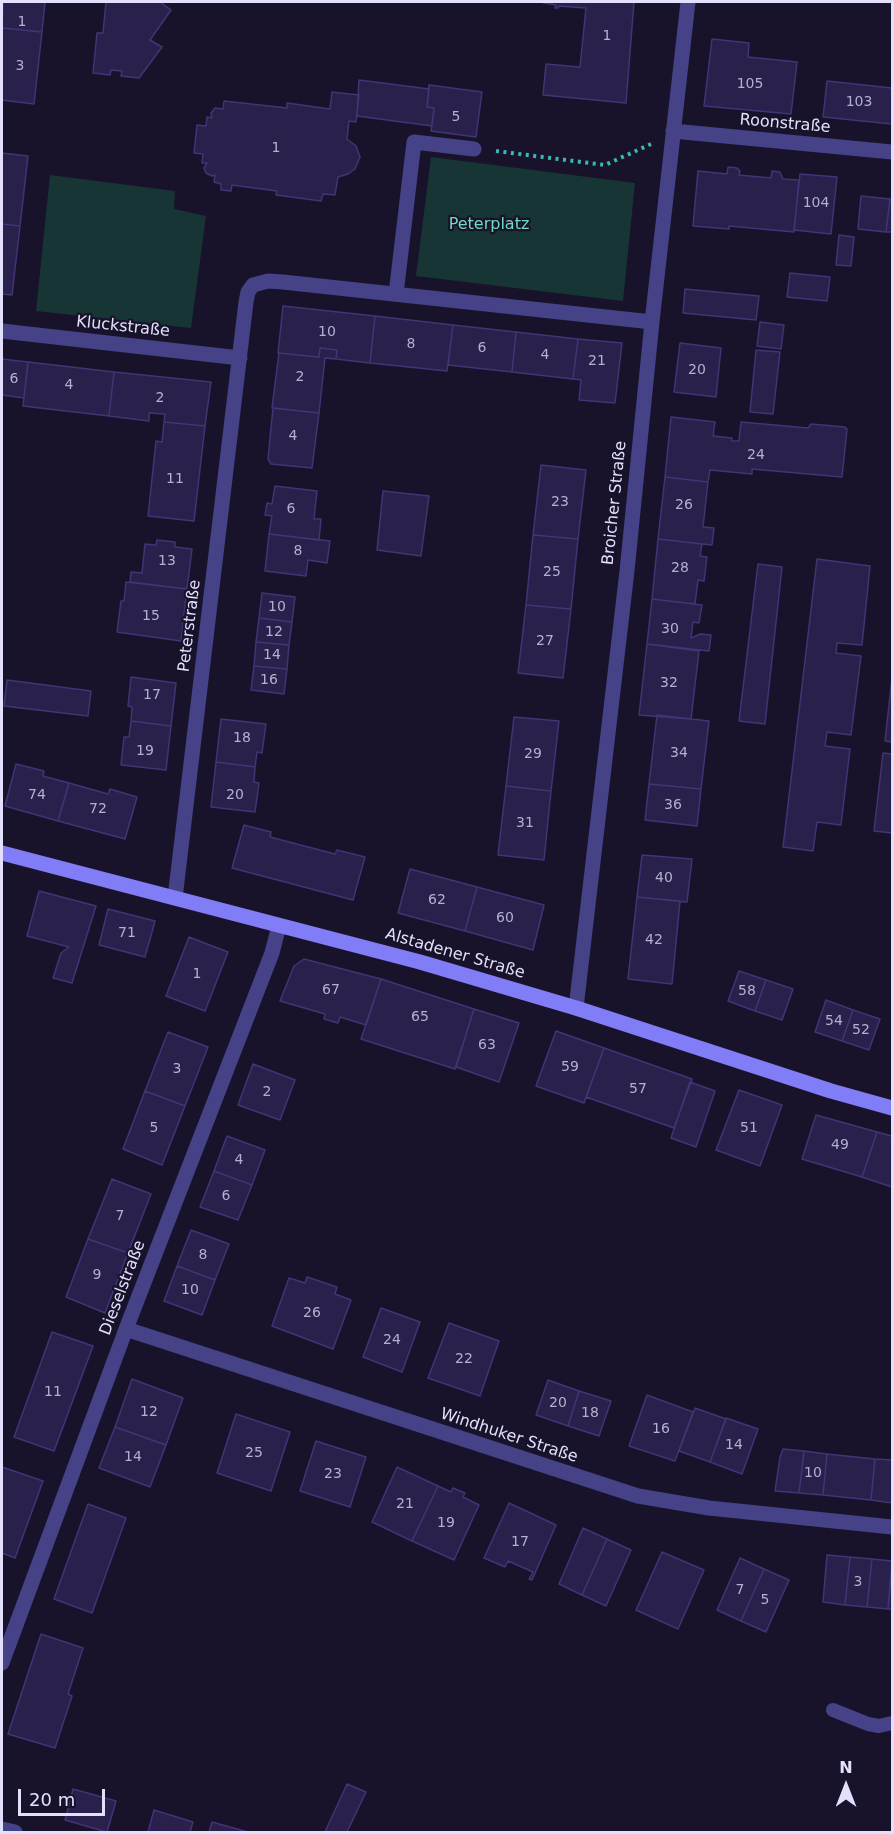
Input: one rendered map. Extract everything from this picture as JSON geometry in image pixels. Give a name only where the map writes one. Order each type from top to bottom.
[{"type":"street","name":"Broicher Straße","points":[[576,1008],[626,582],[688,2]]},
{"type":"street","name":"Roonstraße","points":[[673,131],[892,152]]},
{"type":"street","points":[[396,294],[414,142],[474,149]]},
{"type":"street","points":[[240,358],[248,292],[253,285],[268,281],[652,322]]},
{"type":"street","name":"Kluckstraße","points":[[2,331],[240,358]]},
{"type":"street","name":"Peterstraße","points":[[176,898],[240,358]]},
{"type":"street","name":"Alstadener Straße","points":[[2,853],[420,962],[576,1008],[831,1091],[892,1108]]},
{"type":"street","name":"Dieselstraße","points":[[2,1663],[126,1329],[272,953],[279,926]]},
{"type":"street","name":"Windhuker Straße","points":[[126,1329],[638,1496],[709,1508],[892,1527]]},
{"type":"street","points":[[2,1829],[15,1833]]},
{"type":"lane","points":[[834,1710],[868,1725],[879,1726],[892,1723]]},
{"type":"path","points":[[474,149],[605,165],[636,152],[673,131]]},
{"type":"green space","name":"Peterplatz","points":[[431,157],[635,183],[623,301],[416,276]]},
{"type":"green space","points":[[50,175],[175,191],[174,209],[206,216],[191,328],[36,311]]},
{"type":"building","points":[[3,2],[45,2],[42,32],[2,28]]},
{"type":"building","points":[[106,2],[160,2],[171,10],[150,40],[162,47],[139,78],[121,76],[122,71],[111,70],[110,75],[93,73],[97,33],[103,33]]},
{"type":"building","points":[[539,2],[634,2],[626,103],[543,95],[546,64],[580,67],[586,8],[559,6],[555,8],[556,5]]},
{"type":"building","points":[[2,28],[42,32],[34,104],[2,100]]},
{"type":"building","points":[[712,39],[749,43],[748,57],[797,62],[791,114],[704,106]]},
{"type":"building","points":[[359,80],[429,89],[427,107],[434,108],[432,126],[357,116]]},
{"type":"building","points":[[827,81],[892,88],[892,124],[823,117]]},
{"type":"building","points":[[429,85],[482,92],[476,137],[431,131],[434,108],[427,107]]},
{"type":"building","points":[[332,92],[359,95],[356,122],[349,121],[347,139],[356,146],[360,157],[355,169],[338,177],[335,195],[323,194],[321,201],[276,195],[277,191],[232,185],[231,191],[221,190],[221,184],[214,182],[215,175],[206,173],[204,168],[207,163],[202,163],[203,154],[194,153],[197,125],[206,126],[207,117],[212,118],[211,113],[215,108],[223,109],[224,101],[287,108],[287,103],[330,109]]},
{"type":"building","points":[[2,153],[28,156],[20,226],[2,224]]},
{"type":"building","points":[[728,167],[737,168],[740,171],[739,175],[771,178],[772,171],[780,172],[783,179],[799,180],[794,232],[729,226],[729,229],[693,226],[698,171],[727,174]]},
{"type":"building","points":[[800,174],[837,177],[831,234],[794,230]]},
{"type":"building","points":[[861,196],[890,199],[886,232],[858,229]]},
{"type":"building","points":[[890,199],[892,200],[892,232],[886,232]]},
{"type":"building","points":[[2,224],[20,226],[12,295],[2,294]]},
{"type":"building","points":[[839,235],[854,237],[851,266],[836,265]]},
{"type":"building","points":[[790,273],[830,277],[827,301],[787,297]]},
{"type":"building","points":[[685,289],[759,296],[756,320],[683,313]]},
{"type":"building","points":[[283,306],[375,316],[370,363],[336,359],[337,350],[320,348],[319,357],[278,353]]},
{"type":"building","points":[[375,316],[453,325],[447,371],[370,363]]},
{"type":"building","points":[[760,322],[784,325],[781,349],[757,346]]},
{"type":"building","points":[[453,325],[516,332],[512,372],[448,365]]},
{"type":"building","points":[[516,332],[578,339],[573,379],[512,372]]},
{"type":"building","points":[[578,339],[622,343],[615,403],[579,400],[581,380],[573,379]]},
{"type":"building","points":[[680,343],[721,348],[716,397],[674,392]]},
{"type":"building","points":[[320,348],[337,350],[336,359],[325,358],[319,413],[272,408],[279,353],[319,357]]},
{"type":"building","points":[[756,350],[780,352],[773,414],[750,412]]},
{"type":"building","points":[[2,359],[28,362],[24,398],[2,395]]},
{"type":"building","points":[[28,362],[114,372],[109,416],[23,406]]},
{"type":"building","points":[[114,372],[211,382],[205,426],[164,422],[165,414],[149,413],[149,421],[109,416]]},
{"type":"building","points":[[273,408],[319,413],[312,468],[271,464],[268,459]]},
{"type":"building","points":[[671,417],[715,422],[713,436],[732,438],[732,441],[739,441],[741,422],[808,428],[811,424],[845,427],[847,429],[842,477],[752,469],[752,474],[710,470],[708,482],[665,477]]},
{"type":"building","points":[[164,422],[205,426],[194,521],[148,516],[156,441],[162,442]]},
{"type":"building","points":[[541,465],[586,470],[578,539],[533,535]]},
{"type":"building","points":[[665,477],[708,482],[703,527],[714,528],[712,545],[658,539]]},
{"type":"building","points":[[275,486],[317,491],[314,519],[321,519],[319,540],[269,534],[272,516],[265,515],[267,503],[272,504]]},
{"type":"building","points":[[383,491],[429,496],[421,556],[377,550]]},
{"type":"building","points":[[269,534],[330,541],[327,563],[308,560],[306,576],[265,571]]},
{"type":"building","points":[[533,535],[578,539],[571,609],[526,605]]},
{"type":"building","points":[[658,539],[702,544],[700,556],[707,557],[704,581],[698,580],[695,604],[652,599]]},
{"type":"building","points":[[157,540],[175,542],[175,547],[192,549],[187,589],[130,582],[131,572],[142,573],[145,544],[156,545]]},
{"type":"building","points":[[817,559],[870,566],[862,645],[837,643],[836,653],[861,656],[851,735],[827,732],[825,746],[850,749],[841,825],[817,822],[813,851],[783,847]]},
{"type":"building","points":[[758,564],[782,567],[765,724],[739,721]]},
{"type":"building","points":[[126,582],[187,589],[181,641],[117,632]]},
{"type":"building","points":[[262,593],[295,597],[292,622],[259,618]]},
{"type":"building","points":[[652,599],[702,605],[699,623],[693,622],[691,638],[700,634],[711,635],[709,651],[647,644]]},
{"type":"building","points":[[526,605],[571,609],[563,678],[518,673]]},
{"type":"building","points":[[259,618],[292,622],[289,645],[256,642]]},
{"type":"building","points":[[256,642],[289,645],[287,669],[254,666]]},
{"type":"building","points":[[647,644],[699,651],[691,719],[639,715]]},
{"type":"building","points":[[254,666],[287,669],[284,694],[251,690]]},
{"type":"building","points":[[131,677],[176,683],[171,726],[131,721],[132,707],[128,706]]},
{"type":"building","points":[[892,678],[892,742],[885,741]]},
{"type":"building","points":[[7,680],[91,691],[88,716],[4,706]]},
{"type":"building","points":[[657,715],[709,721],[701,789],[649,784]]},
{"type":"building","points":[[514,717],[559,721],[551,791],[506,786]]},
{"type":"building","points":[[221,719],[266,724],[262,753],[257,752],[255,767],[216,762]]},
{"type":"building","points":[[131,721],[171,726],[166,770],[121,765],[124,737],[129,737]]},
{"type":"building","points":[[883,753],[892,754],[892,833],[874,831]]},
{"type":"building","points":[[216,762],[255,767],[254,782],[259,783],[255,812],[211,807]]},
{"type":"building","points":[[16,764],[44,771],[43,776],[69,783],[58,821],[5,806]]},
{"type":"building","points":[[69,783],[108,794],[110,789],[137,797],[125,839],[58,821]]},
{"type":"building","points":[[649,784],[701,789],[697,826],[645,820]]},
{"type":"building","points":[[506,786],[551,791],[544,860],[498,855]]},
{"type":"building","points":[[244,825],[271,832],[270,837],[335,854],[337,850],[365,857],[353,900],[232,868]]},
{"type":"building","points":[[642,855],[692,859],[687,902],[637,897]]},
{"type":"building","points":[[410,869],[477,887],[465,931],[398,913]]},
{"type":"building","points":[[477,887],[544,905],[533,950],[465,931]]},
{"type":"building","points":[[39,891],[96,906],[72,983],[53,978],[61,953],[69,947],[27,936]]},
{"type":"building","points":[[637,897],[680,901],[672,984],[628,979]]},
{"type":"building","points":[[108,909],[155,921],[145,957],[99,945]]},
{"type":"building","points":[[189,937],[228,952],[205,1011],[166,996]]},
{"type":"building","points":[[304,959],[381,979],[366,1025],[340,1017],[338,1023],[324,1019],[325,1014],[280,1001],[294,966]]},
{"type":"building","points":[[739,971],[766,980],[755,1011],[728,1001]]},
{"type":"building","points":[[381,979],[474,1009],[455,1069],[361,1039]]},
{"type":"building","points":[[766,980],[793,989],[782,1020],[755,1011]]},
{"type":"building","points":[[826,1000],[853,1010],[842,1041],[815,1032]]},
{"type":"building","points":[[474,1009],[519,1023],[499,1082],[456,1067]]},
{"type":"building","points":[[853,1010],[880,1019],[869,1050],[842,1041]]},
{"type":"building","points":[[556,1031],[604,1048],[584,1103],[536,1086]]},
{"type":"building","points":[[168,1032],[208,1047],[185,1106],[145,1091]]},
{"type":"building","points":[[604,1048],[692,1079],[674,1128],[586,1097]]},
{"type":"building","points":[[253,1064],[295,1080],[280,1120],[238,1105]]},
{"type":"building","points":[[690,1082],[715,1091],[696,1147],[671,1138]]},
{"type":"building","points":[[739,1090],[782,1105],[760,1166],[716,1150]]},
{"type":"building","points":[[145,1091],[185,1106],[162,1165],[123,1149]]},
{"type":"building","points":[[816,1115],[877,1132],[862,1177],[802,1159]]},
{"type":"building","points":[[877,1132],[892,1136],[892,1187],[862,1177]]},
{"type":"building","points":[[227,1136],[265,1150],[252,1185],[214,1171]]},
{"type":"building","points":[[214,1171],[252,1185],[238,1220],[200,1207]]},
{"type":"building","points":[[112,1179],[151,1194],[128,1253],[88,1239]]},
{"type":"building","points":[[191,1230],[229,1244],[215,1280],[177,1266]]},
{"type":"building","points":[[88,1239],[128,1253],[105,1313],[66,1297]]},
{"type":"building","points":[[177,1266],[215,1280],[202,1315],[164,1301]]},
{"type":"building","points":[[307,1277],[337,1287],[335,1294],[351,1300],[333,1349],[272,1326],[289,1278],[305,1283]]},
{"type":"building","points":[[381,1308],[420,1322],[402,1372],[363,1357]]},
{"type":"building","points":[[449,1323],[499,1341],[480,1396],[428,1378]]},
{"type":"building","points":[[52,1332],[93,1346],[54,1451],[14,1437]]},
{"type":"building","points":[[132,1379],[183,1398],[166,1445],[115,1427]]},
{"type":"building","points":[[548,1380],[579,1391],[568,1426],[536,1415]]},
{"type":"building","points":[[579,1391],[611,1401],[599,1436],[568,1426]]},
{"type":"building","points":[[647,1395],[693,1412],[675,1461],[629,1446]]},
{"type":"building","points":[[695,1408],[726,1419],[710,1462],[679,1451]]},
{"type":"building","points":[[236,1414],[290,1432],[271,1491],[217,1473]]},
{"type":"building","points":[[726,1418],[758,1429],[742,1474],[710,1462]]},
{"type":"building","points":[[115,1427],[166,1445],[150,1487],[99,1468]]},
{"type":"building","points":[[316,1441],[366,1457],[350,1507],[300,1491]]},
{"type":"building","points":[[783,1449],[804,1451],[799,1493],[775,1491]]},
{"type":"building","points":[[804,1451],[827,1454],[823,1495],[799,1493]]},
{"type":"building","points":[[827,1454],[875,1459],[871,1500],[823,1495]]},
{"type":"building","points":[[875,1459],[892,1460],[892,1503],[871,1500]]},
{"type":"building","points":[[2,1467],[43,1481],[15,1558],[2,1553]]},
{"type":"building","points":[[397,1467],[438,1486],[412,1541],[372,1522]]},
{"type":"building","points":[[438,1486],[451,1492],[453,1488],[465,1493],[463,1497],[479,1505],[454,1560],[412,1541]]},
{"type":"building","points":[[509,1503],[556,1525],[532,1580],[529,1579],[533,1572],[508,1561],[505,1567],[484,1558]]},
{"type":"building","points":[[88,1504],[126,1518],[92,1613],[54,1599]]},
{"type":"building","points":[[583,1528],[607,1539],[582,1595],[559,1584]]},
{"type":"building","points":[[607,1539],[631,1550],[606,1606],[582,1595]]},
{"type":"building","points":[[662,1552],[704,1570],[678,1629],[636,1610]]},
{"type":"building","points":[[827,1555],[850,1557],[845,1605],[823,1602]]},
{"type":"building","points":[[850,1557],[872,1559],[867,1607],[845,1605]]},
{"type":"building","points":[[740,1558],[764,1569],[741,1621],[717,1610]]},
{"type":"building","points":[[872,1559],[892,1561],[888,1609],[867,1607]]},
{"type":"building","points":[[892,1567],[892,1609],[888,1609]]},
{"type":"building","points":[[764,1569],[789,1580],[766,1632],[741,1621]]},
{"type":"building","points":[[41,1634],[83,1648],[68,1694],[72,1696],[55,1748],[8,1734]]},
{"type":"building","points":[[347,1784],[366,1792],[347,1832],[325,1832]]},
{"type":"building","points":[[73,1789],[116,1801],[107,1832],[65,1820]]},
{"type":"building","points":[[154,1810],[193,1822],[190,1832],[148,1832]]},
{"type":"building","points":[[212,1822],[248,1832],[209,1832]]}]
